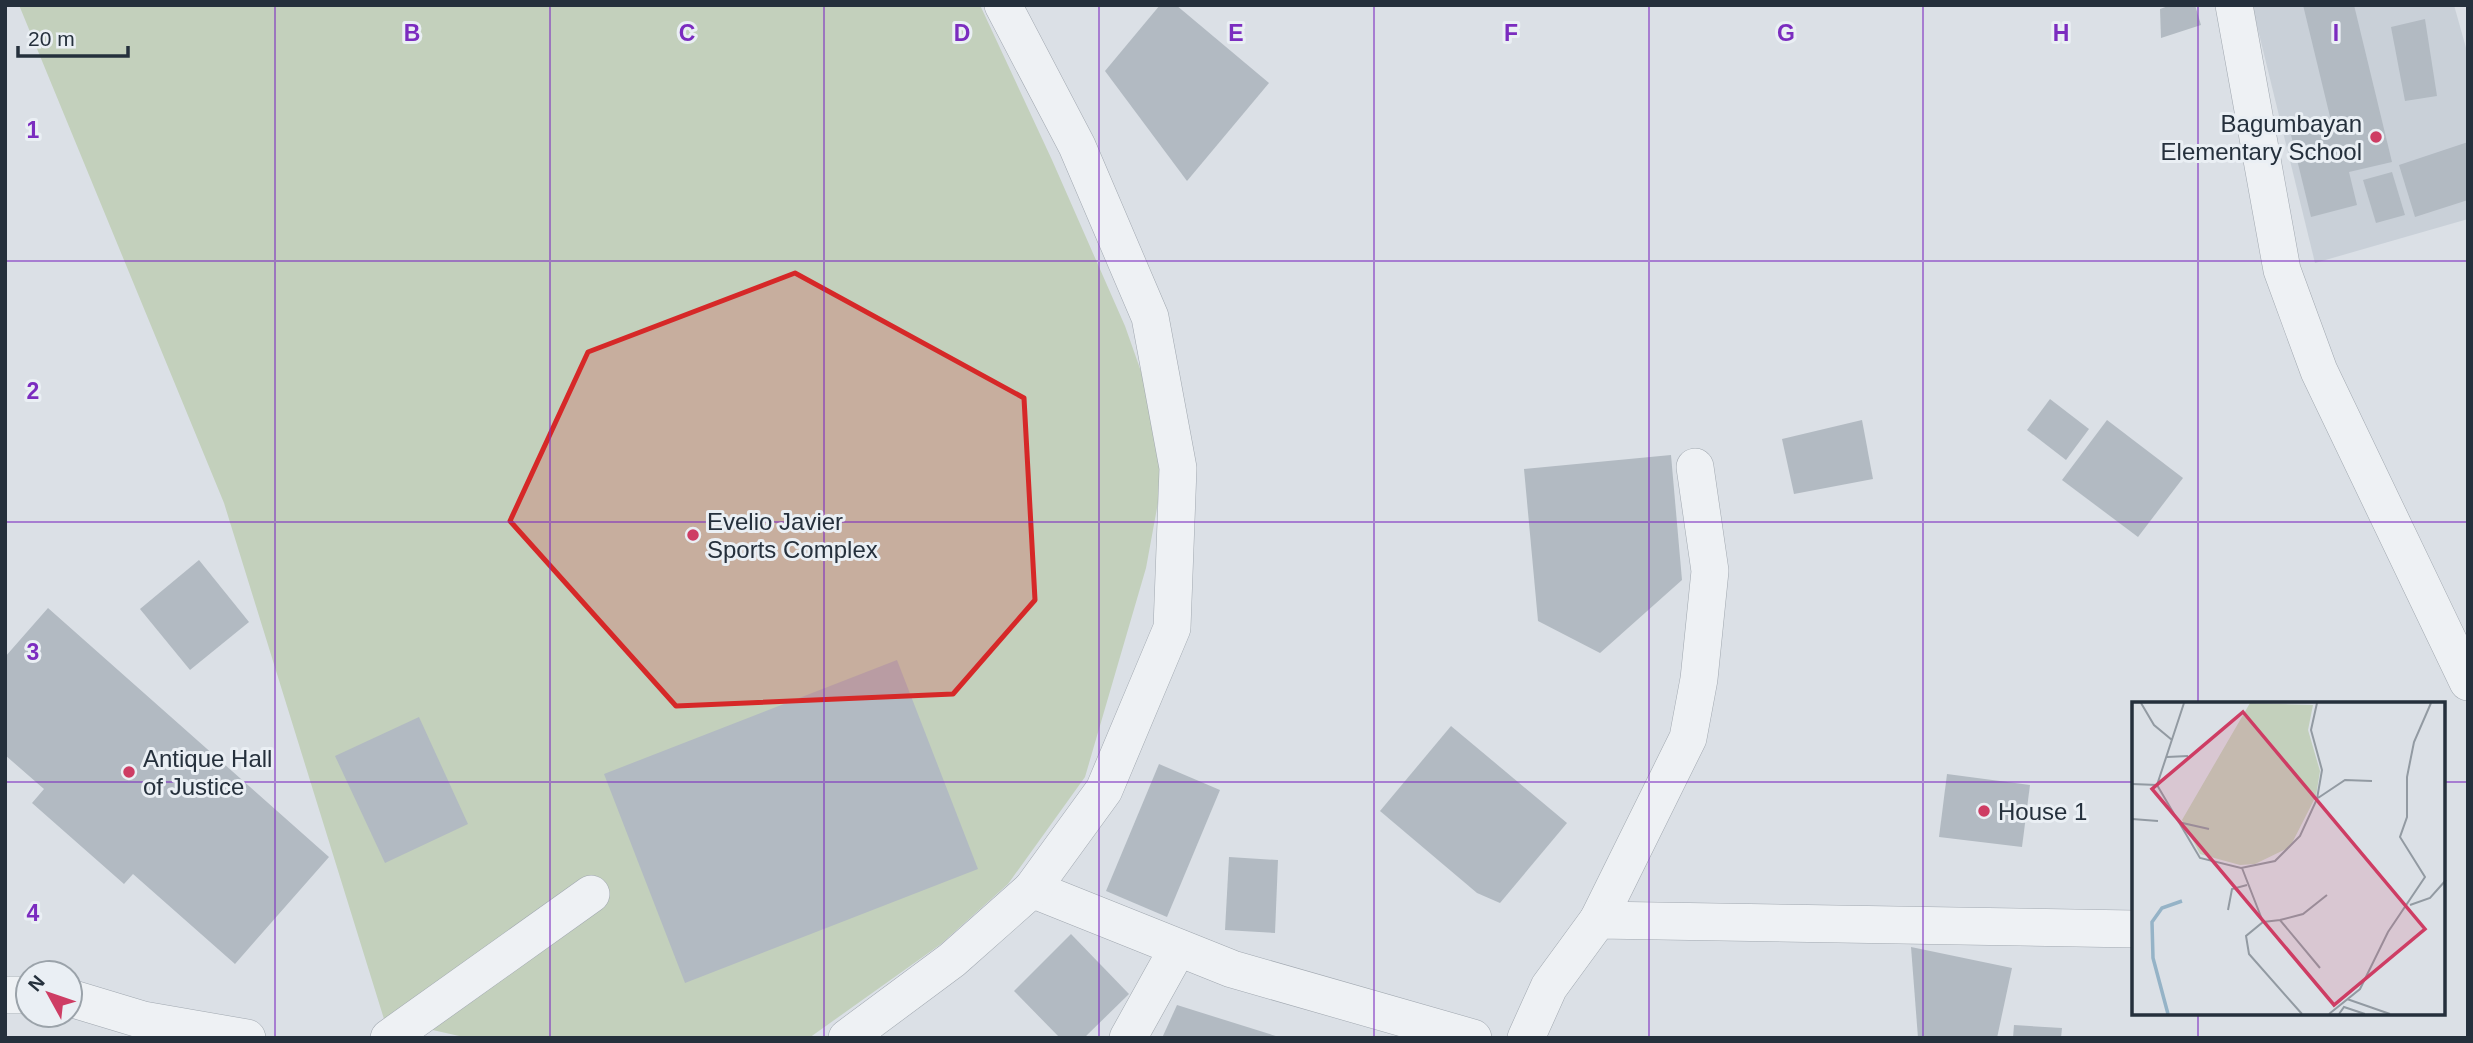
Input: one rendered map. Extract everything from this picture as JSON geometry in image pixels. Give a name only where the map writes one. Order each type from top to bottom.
[{"type":"street","points":[[847,1038],[952,960],[1032,889],[1104,790],[1172,628],[1178,468],[1150,317],[1077,146],[1003,5]]},
{"type":"street","points":[[2234,5],[2282,270],[2319,371],[2468,682]]},
{"type":"street","points":[[1526,1038],[1549,987],[1598,920],[1688,737],[1699,679],[1710,571],[1695,467]]},
{"type":"street","points":[[1032,889],[1231,969],[1473,1038]]},
{"type":"street","points":[[389,1038],[591,894]]},
{"type":"street","points":[[1598,920],[2132,929]]},
{"type":"street","points":[[1128,1038],[1178,948]]},
{"type":"street","points":[[84,1002],[144,1020],[247,1038]]},
{"type":"highlighted area","points":[[795,273],[1024,398],[1035,600],[953,694],[676,706],[510,521],[588,352]]},
{"type":"shaded area","name":"Bagumbayan Elementary School","points":[[2252,5],[2454,5],[2468,55],[2468,219],[2315,263]]},
{"type":"green space","name":"Evelio Javier Sports Complex","points":[[19,5],[980,5],[1125,326],[1168,448],[1146,568],[1085,777],[1008,884],[941,944],[809,1038],[468,1038],[384,1019],[224,503]]},
{"type":"building","points":[[1160,5],[1176,5],[1269,83],[1187,181],[1105,71]]},
{"type":"building","points":[[2171,5],[2195,5],[2201,25],[2161,38],[2160,9]]},
{"type":"building","points":[[2303,5],[2354,5],[2392,162],[2349,172],[2357,205],[2311,217],[2291,135],[2332,125]]},
{"type":"building","points":[[2425,19],[2437,96],[2405,101],[2391,27]]},
{"type":"building","points":[[2468,142],[2468,200],[2415,217],[2399,165]]},
{"type":"building","points":[[2392,172],[2405,215],[2376,223],[2363,180]]},
{"type":"building","points":[[2050,399],[2089,429],[2066,460],[2027,430]]},
{"type":"building","points":[[1862,420],[1873,479],[1794,494],[1782,439]]},
{"type":"building","points":[[2107,420],[2183,478],[2138,537],[2062,480]]},
{"type":"building","points":[[1671,455],[1682,580],[1600,653],[1538,621],[1524,469]]},
{"type":"building","points":[[199,560],[249,622],[190,670],[140,609]]},
{"type":"building","name":"Antique Hall of Justice","points":[[48,608],[329,857],[235,964],[133,874],[124,884],[32,803],[44,789],[5,755],[5,657]]},
{"type":"building","points":[[897,660],[978,869],[685,983],[604,774]]},
{"type":"building","points":[[419,717],[468,824],[385,863],[335,756]]},
{"type":"building","points":[[1451,726],[1567,823],[1500,903],[1477,893],[1380,811]]},
{"type":"building","points":[[1159,764],[1220,790],[1167,917],[1106,891]]},
{"type":"building","name":"House 1","points":[[1947,774],[2030,785],[2022,847],[1939,837]]},
{"type":"building","points":[[1229,857],[1278,860],[1275,933],[1225,930]]},
{"type":"building","points":[[1071,934],[1129,994],[1084,1038],[1060,1038],[1014,991]]},
{"type":"building","points":[[1911,947],[2012,968],[1997,1038],[1918,1038]]},
{"type":"building","points":[[1177,1005],[1279,1037],[1279,1038],[1162,1038]]},
{"type":"building","points":[[2014,1025],[2062,1028],[2061,1038],[2013,1038]]},
{"type":"place","name":"Bagumbayan Elementary School","points":[[2376,137]]},
{"type":"place","name":"Evelio Javier Sports Complex","points":[[693,535]]},
{"type":"place","name":"Antique Hall of Justice","points":[[129,772]]},
{"type":"place","name":"House 1","points":[[1984,811]]}]
